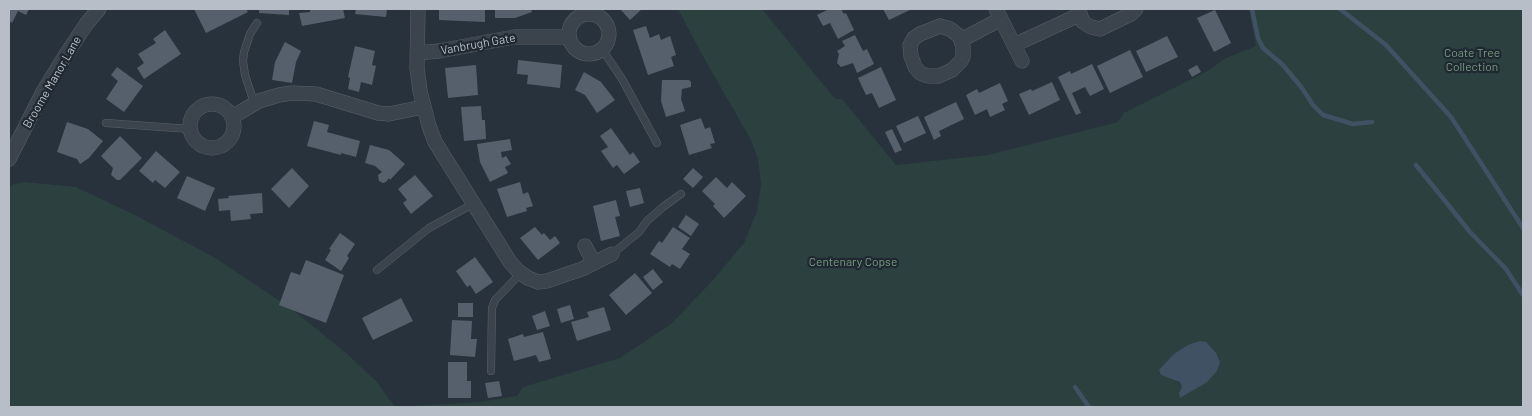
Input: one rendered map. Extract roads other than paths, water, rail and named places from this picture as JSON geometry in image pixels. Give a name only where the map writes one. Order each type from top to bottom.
[{"type":"street","name":"Broome Manor Lane","points":[[9,159],[60,63],[87,23],[99,9]]},
{"type":"street","points":[[418,9],[417,68],[423,107],[436,142],[510,262],[521,273],[538,282],[547,282],[571,274],[612,254]]},
{"type":"street","points":[[1014,45],[1078,12],[1083,22],[1091,27],[1100,29],[1131,14],[1136,9]]},
{"type":"street","points":[[961,40],[998,14],[1022,61]]},
{"type":"street","points":[[584,15],[597,16],[606,25],[608,31],[606,44],[602,49],[590,54],[584,53],[573,46],[569,37],[570,27],[578,17],[584,15]]},
{"type":"street","name":"Vanbrugh Gate","points":[[417,52],[455,49],[514,37],[569,37]]},
{"type":"street","points":[[232,116],[254,103],[279,94],[298,93],[316,94],[378,113],[396,113],[423,107]]},
{"type":"street","points":[[209,104],[226,109],[232,116],[234,127],[233,134],[224,145],[218,148],[211,148],[198,143],[193,138],[190,129],[191,119],[194,114],[203,106],[209,104]]},
{"type":"street","points":[[585,246],[594,263]]},
{"type":"lane","points":[[254,103],[245,75],[243,61],[250,34],[257,23]]},
{"type":"lane","points":[[602,49],[622,79],[657,143]]},
{"type":"lane","points":[[106,124],[190,129]]},
{"type":"lane","points":[[612,254],[639,232],[647,221],[663,207],[681,194]]},
{"type":"lane","points":[[377,270],[429,228],[473,204]]},
{"type":"lane","points":[[491,371],[492,308],[495,300],[521,273]]},
{"type":"water","points":[[1200,341],[1206,342],[1216,353],[1220,362],[1217,371],[1207,382],[1180,398],[1179,393],[1182,387],[1180,382],[1161,375],[1159,370],[1174,354],[1188,345]]},
{"type":"waterway","points":[[1252,9],[1258,38],[1263,48],[1283,65],[1313,105],[1323,115],[1353,124],[1372,122]]},
{"type":"waterway","points":[[1340,9],[1386,45],[1451,117],[1523,228]]},
{"type":"waterway","points":[[1416,165],[1470,232],[1506,269],[1523,295]]},
{"type":"waterway","points":[[1075,387],[1089,407]]},
{"type":"park label","name":"Coate Tree Collection","points":[[1472,60]]},
{"type":"park label","name":"Centenary Copse","points":[[853,262]]}]
